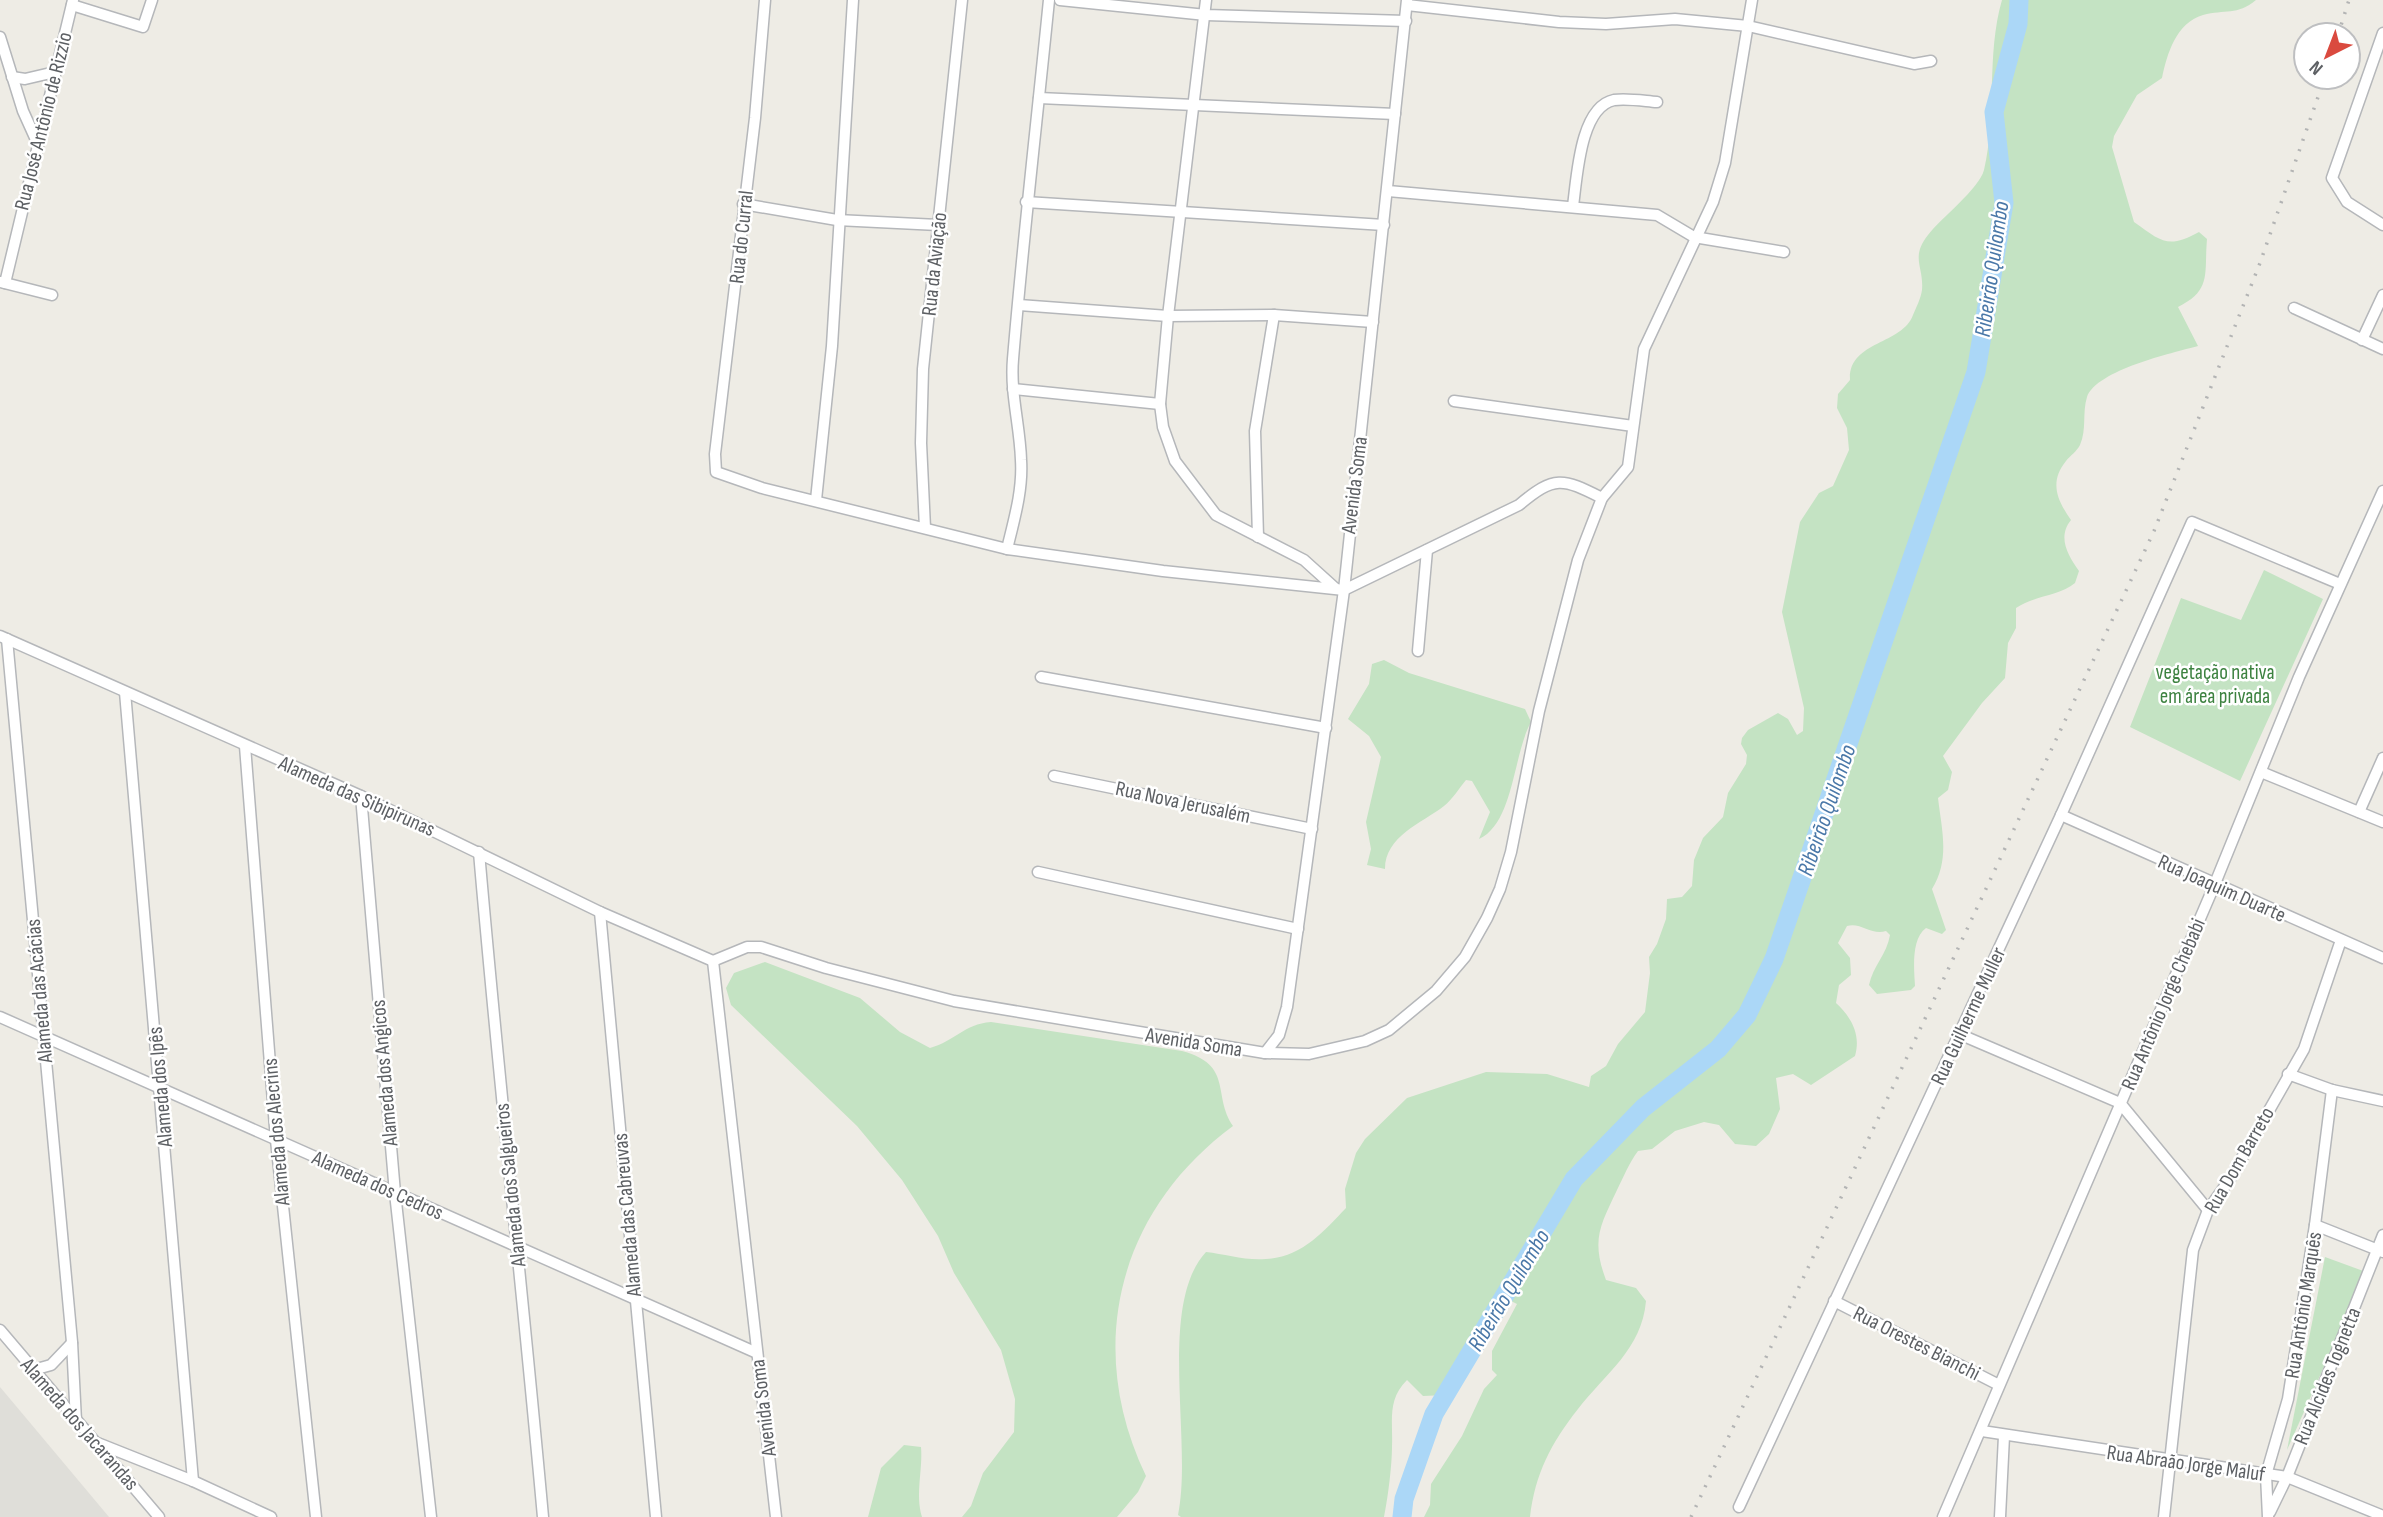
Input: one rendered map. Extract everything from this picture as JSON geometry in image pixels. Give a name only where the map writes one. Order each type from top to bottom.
[{"type":"street","points":[[73,2],[143,27],[152,0]]},
{"type":"street","name":"Rua do Curral","points":[[765,0],[713,467],[716,472],[762,488],[816,500]]},
{"type":"street","points":[[853,0],[837,220],[832,346],[816,500],[1007,549],[1163,571],[1340,589],[1519,505],[1542,486],[1573,483],[1602,498]]},
{"type":"street","name":"Rua da Aviação","points":[[925,528],[923,369],[962,0]]},
{"type":"street","points":[[1007,549],[1020,492],[1022,461],[1013,389],[1013,362],[1026,202],[1049,0]]},
{"type":"street","points":[[1060,0],[1206,15],[1406,21]]},
{"type":"street","points":[[1206,0],[1160,404],[1167,442],[1186,479],[1216,516],[1304,561],[1340,589]]},
{"type":"street","points":[[1265,1053],[1309,1054],[1365,1041],[1389,1030],[1436,991],[1465,957],[1500,889],[1511,852],[1539,711],[1578,559],[1602,498],[1628,467],[1644,349],[1694,237],[1713,202],[1725,163],[1752,0]]},
{"type":"street","name":"Rua José Antônio de Rizzio","points":[[2,282],[73,2]]},
{"type":"street","points":[[1407,2],[1559,22],[1606,24],[1675,19],[1748,26],[1914,64],[1931,61]]},
{"type":"street","name":"Avenida Soma","points":[[776,1517],[712,961],[747,947],[761,947],[826,968],[954,1001],[1265,1053],[1279,1035],[1298,929],[1326,728],[1407,2]]},
{"type":"street","points":[[2383,33],[2332,178],[2347,202],[2383,225]]},
{"type":"street","points":[[0,37],[37,142]]},
{"type":"street","points":[[12,77],[25,79],[55,72]]},
{"type":"street","points":[[1039,98],[1395,114]]},
{"type":"street","points":[[1573,206],[1582,149],[1591,116],[1614,100],[1657,102]]},
{"type":"street","points":[[1388,191],[1657,215],[1694,237],[1784,252]]},
{"type":"street","points":[[1026,202],[1384,225]]},
{"type":"street","points":[[743,204],[837,220],[938,225]]},
{"type":"street","points":[[2,282],[52,295]]},
{"type":"street","points":[[2362,340],[2383,295]]},
{"type":"street","points":[[1019,305],[1168,316],[1275,315],[1373,322]]},
{"type":"street","points":[[2294,308],[2383,349]]},
{"type":"street","points":[[1258,537],[1255,431],[1275,315]]},
{"type":"street","points":[[1013,389],[1160,404]]},
{"type":"street","points":[[1454,401],[1633,426]]},
{"type":"street","name":"Rua Antônio Jorge Chebabi","points":[[1943,1517],[2214,886],[2340,584],[2383,491]]},
{"type":"street","name":"Rua Guilherme Muller","points":[[1739,1507],[2062,816],[2192,522],[2340,584]]},
{"type":"street","points":[[1418,651],[1427,550]]},
{"type":"street","name":"Alameda das Sibipirunas","points":[[4,637],[361,796],[600,912],[712,961]]},
{"type":"street","name":"Alameda das Acácias","points":[[4,637],[72,1342],[76,1421]]},
{"type":"street","points":[[1041,677],[1326,728]]},
{"type":"street","name":"Alameda dos Ipês","points":[[125,692],[193,1481]]},
{"type":"street","name":"Alameda dos Alecrins","points":[[244,746],[275,1140],[316,1517]]},
{"type":"street","points":[[2359,812],[2383,758]]},
{"type":"street","points":[[2261,772],[2383,822]]},
{"type":"street","name":"Rua Nova Jerusalém","points":[[1054,776],[1312,829]]},
{"type":"street","name":"Alameda dos Angicos","points":[[361,796],[395,1193],[431,1517]]},
{"type":"street","name":"Rua Joaquim Duarte","points":[[2062,816],[2214,886],[2383,958]]},
{"type":"street","name":"Alameda dos Salgueiros","points":[[479,852],[514,1244],[525,1322],[543,1517]]},
{"type":"street","points":[[1038,872],[1298,929]]},
{"type":"street","name":"Alameda das Cabreuvas","points":[[600,912],[656,1517]]},
{"type":"street","name":"Rua Dom Barreto","points":[[2164,1517],[2193,1250],[2208,1210],[2230,1179],[2312,1030],[2341,940]]},
{"type":"street","name":"Alameda dos Cedros","points":[[0,1017],[757,1353]]},
{"type":"street","points":[[1959,1034],[2120,1104],[2208,1210]]},
{"type":"street","points":[[2288,1074],[2332,1090],[2383,1101]]},
{"type":"street","name":"Rua Antônio Marquês","points":[[2269,1516],[2266,1475],[2288,1399],[2315,1225],[2332,1090]]},
{"type":"street","points":[[2315,1225],[2380,1251]]},
{"type":"street","name":"Rua Alcides Tognetta","points":[[2269,1516],[2380,1251],[2383,1235]]},
{"type":"street","name":"Rua Orestes Bianchi","points":[[1834,1301],[1999,1385]]},
{"type":"street","name":"Alameda dos Jacarandas","points":[[0,1330],[159,1517]]},
{"type":"street","points":[[33,1370],[51,1365],[72,1342]]},
{"type":"street","name":"Rua Abraão Jorge Maluf","points":[[1982,1431],[2287,1477],[2383,1516]]},
{"type":"street","points":[[2000,1517],[2004,1436]]},
{"type":"street","points":[[93,1441],[193,1481],[271,1517]]},
{"type":"shaded area","points":[[0,1387],[21,1412],[109,1517],[0,1517]]},
{"type":"green space","points":[[2002,0],[2256,0],[2237,10],[2203,15],[2186,25],[2174,40],[2162,78],[2137,95],[2114,136],[2112,147],[2134,222],[2165,241],[2180,240],[2199,232],[2207,239],[2204,280],[2196,294],[2178,307],[2198,346],[2120,371],[2094,387],[2087,397],[2080,445],[2061,469],[2056,484],[2059,498],[2071,520],[2064,540],[2079,571],[2075,583],[2016,608],[2016,628],[2008,643],[2005,678],[1982,703],[1943,756],[1952,772],[1948,790],[1938,798],[1943,856],[1938,878],[1932,889],[1946,930],[1942,934],[1926,928],[1921,933],[1914,955],[1915,986],[1911,990],[1877,994],[1869,985],[1890,935],[1886,931],[1876,932],[1847,926],[1838,943],[1850,958],[1851,975],[1839,985],[1836,1003],[1854,1027],[1857,1041],[1855,1056],[1811,1085],[1793,1074],[1776,1078],[1780,1109],[1769,1134],[1756,1146],[1735,1144],[1719,1125],[1704,1122],[1675,1131],[1652,1149],[1638,1151],[1606,1214],[1598,1243],[1606,1280],[1636,1288],[1646,1301],[1643,1318],[1621,1360],[1578,1409],[1552,1447],[1540,1473],[1530,1517],[1424,1517],[1430,1505],[1431,1484],[1462,1436],[1484,1389],[1497,1375],[1492,1370],[1492,1351],[1517,1304],[1499,1295],[1485,1310],[1446,1395],[1423,1396],[1407,1380],[1396,1395],[1392,1411],[1391,1462],[1384,1517],[1181,1517],[1178,1515],[1182,1485],[1179,1376],[1183,1305],[1191,1276],[1206,1252],[1266,1259],[1290,1254],[1311,1242],[1346,1208],[1345,1189],[1356,1153],[1365,1139],[1407,1098],[1486,1072],[1547,1074],[1589,1087],[1591,1076],[1606,1066],[1618,1044],[1645,1012],[1650,973],[1649,957],[1666,919],[1667,899],[1682,897],[1692,886],[1694,860],[1703,838],[1723,817],[1728,793],[1746,764],[1747,755],[1741,744],[1742,738],[1748,730],[1778,713],[1788,719],[1797,735],[1803,731],[1804,708],[1782,612],[1800,522],[1819,493],[1833,486],[1849,450],[1847,428],[1837,408],[1838,394],[1850,380],[1852,367],[1866,350],[1907,325],[1921,293],[1919,256],[1923,243],[1981,178],[1988,149],[1994,42]]},
{"type":"green space","name":"vegetação nativa em área privada","points":[[2264,570],[2323,599],[2240,781],[2130,727],[2181,598],[2241,620]]},
{"type":"green space","points":[[1384,660],[1409,673],[1525,709],[1531,722],[1506,803],[1491,831],[1479,839],[1490,812],[1472,781],[1466,780],[1447,803],[1398,839],[1391,848],[1385,869],[1367,865],[1371,849],[1366,822],[1381,757],[1369,736],[1348,719],[1369,684],[1372,664]]},
{"type":"green space","points":[[765,962],[860,998],[900,1032],[930,1048],[966,1029],[991,1022],[1182,1051],[1209,1064],[1215,1073],[1233,1126],[1194,1160],[1162,1198],[1139,1240],[1123,1284],[1116,1331],[1117,1379],[1127,1427],[1146,1476],[1138,1492],[1117,1517],[962,1517],[971,1506],[983,1473],[1014,1432],[1015,1399],[1001,1350],[954,1273],[938,1236],[902,1180],[857,1126],[731,1005],[726,988],[734,973]]},
{"type":"green space","points":[[2325,1257],[2366,1272],[2287,1450]]},
{"type":"green space","points":[[904,1445],[921,1447],[919,1500],[922,1517],[868,1517],[881,1468]]},
{"type":"waterway","name":"Ribeirão Quilombo","points":[[1402,1517],[1404,1499],[1434,1414],[1574,1179],[1643,1108],[1718,1049],[1747,1015],[1774,959],[1976,372],[2004,203],[1994,112],[2018,24],[2019,0]]},
{"type":"railway","points":[[2342,21],[2349,0]]},
{"type":"railway","points":[[1691,1517],[2154,531],[2260,263],[2320,91]]}]
